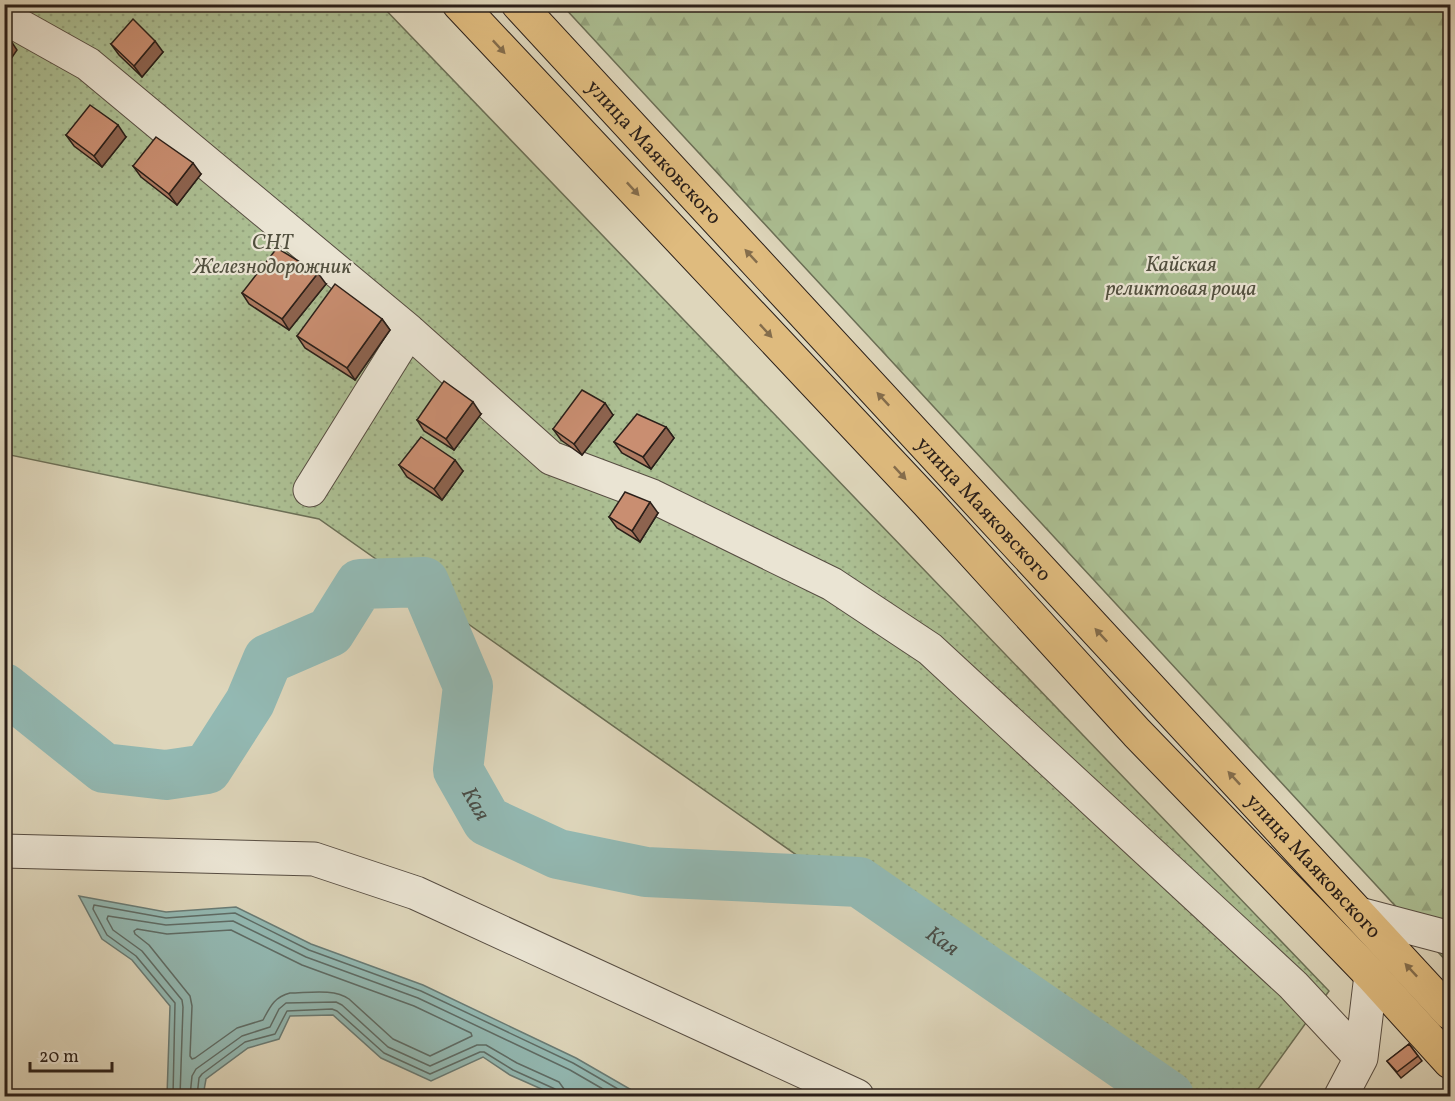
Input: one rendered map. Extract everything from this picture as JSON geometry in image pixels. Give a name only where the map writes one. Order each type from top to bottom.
[{"type":"main road","name":"улица Маяковского","points":[[459,4],[927,502],[1137,733],[1371,975],[1450,1062]]},
{"type":"main road","name":"улица Маяковского","points":[[518,4],[1450,1013]]},
{"type":"street","points":[[4,17],[88,64],[409,331],[551,458],[652,496],[832,584],[930,649],[1293,985],[1361,1058]]},
{"type":"street","points":[[310,490],[409,331]]},
{"type":"street","points":[[4,851],[314,860],[416,893],[857,1096]]},
{"type":"street","points":[[1359,914],[1450,938]]},
{"type":"street","points":[[1341,1096],[1361,1058],[1371,975]]},
{"type":"green space","name":"СНТ Железнодорожник","points":[[5,5],[381,5],[1329,991],[1253,1096],[1139,1096],[319,519],[5,454]]},
{"type":"green space","name":"Кайская реликтовая роща","points":[[562,5],[1450,5],[1450,965]]},
{"type":"water","points":[[79,896],[166,912],[236,907],[311,944],[423,985],[576,1058],[642,1096],[557,1096],[510,1075],[483,1057],[431,1081],[381,1058],[333,1015],[290,1016],[279,1039],[248,1048],[206,1079],[203,1096],[167,1096],[170,1006],[132,960],[102,939]]},
{"type":"building","points":[[133,19],[155,41],[134,66],[111,44]]},
{"type":"building","points":[[90,105],[118,125],[94,156],[66,135]]},
{"type":"building","points":[[156,137],[193,163],[169,194],[133,166]]},
{"type":"building","points":[[277,248],[318,273],[282,319],[242,293]]},
{"type":"building","points":[[335,284],[382,319],[347,368],[297,336]]},
{"type":"building","points":[[444,381],[473,402],[446,439],[417,420]]},
{"type":"building","points":[[582,390],[605,403],[574,444],[553,429]]},
{"type":"building","points":[[637,414],[666,427],[643,457],[614,442]]},
{"type":"building","points":[[421,437],[455,460],[434,489],[399,465]]},
{"type":"building","points":[[625,492],[650,502],[632,531],[609,517]]},
{"type":"building","points":[[1409,1044],[1418,1056],[1397,1072],[1387,1061]]},
{"type":"waterway","name":"Кая","points":[[4,688],[104,768],[166,775],[207,769],[250,702],[268,659],[330,632],[360,584],[424,582],[468,686],[458,770],[487,821],[558,854],[646,872],[859,882],[1169,1096]]}]
